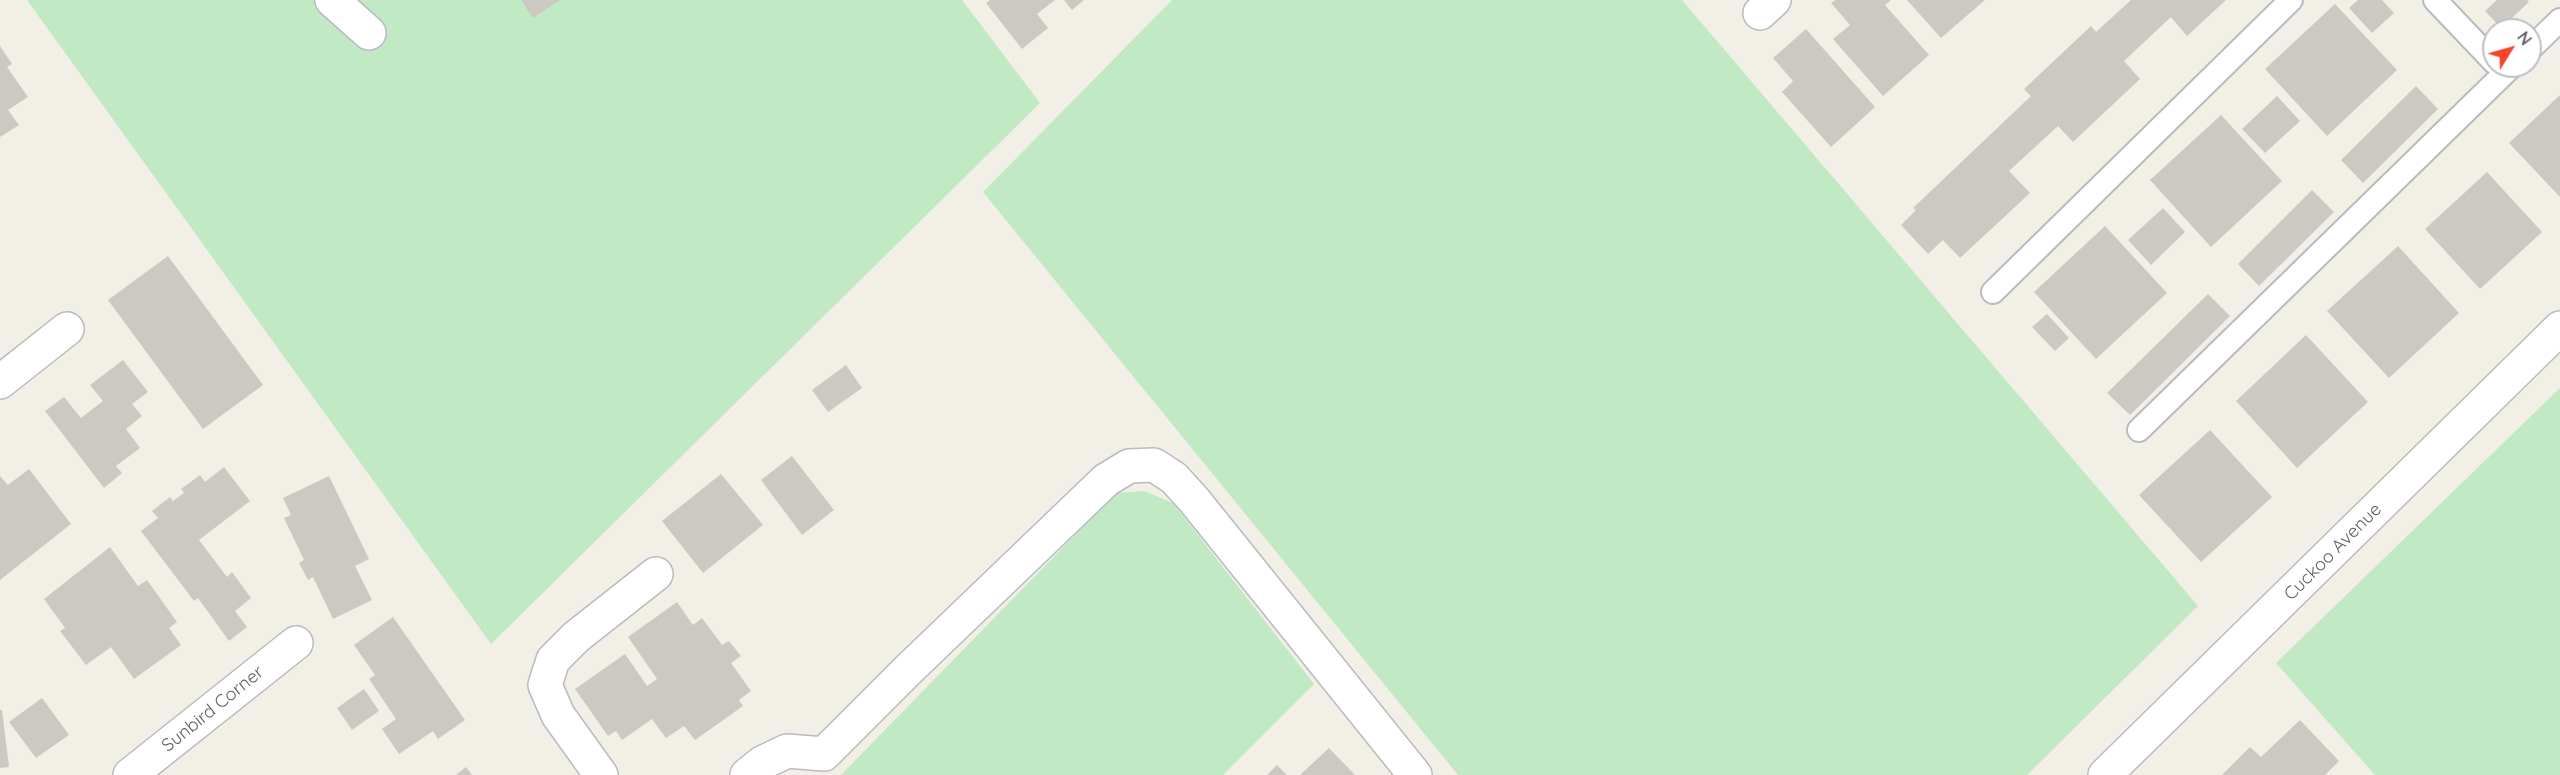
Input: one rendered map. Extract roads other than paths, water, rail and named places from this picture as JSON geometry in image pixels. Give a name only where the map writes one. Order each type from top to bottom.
[{"type":"street","points":[[332,0],[369,33]]},
{"type":"street","name":"Cuckoo Avenue","points":[[2105,775],[2560,328]]},
{"type":"street","points":[[0,382],[67,329]]},
{"type":"street","points":[[747,775],[762,763],[788,751],[824,754],[907,670],[1107,480],[1129,466],[1154,465],[1174,478],[1194,500],[1415,775]]},
{"type":"street","points":[[601,775],[558,716],[545,685],[553,660],[576,637],[656,574]]},
{"type":"street","name":"Sunbird Corner","points":[[130,775],[296,643]]},
{"type":"lane","points":[[1993,292],[2292,0]]},
{"type":"lane","points":[[2435,0],[2482,47]]},
{"type":"lane","points":[[2542,37],[2560,20]]},
{"type":"lane","points":[[2139,430],[2491,78]]}]
